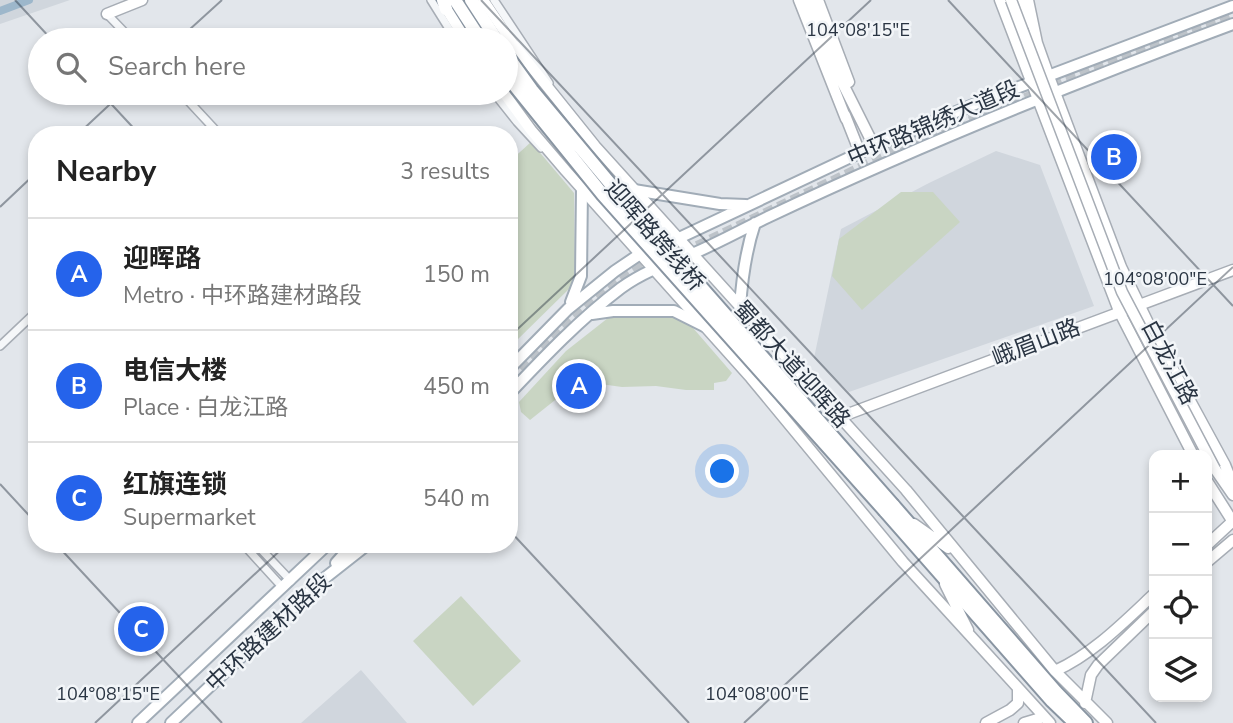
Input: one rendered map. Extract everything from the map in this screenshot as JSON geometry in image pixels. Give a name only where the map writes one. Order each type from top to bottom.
[{"type":"highway","points":[[471,0],[489,28]]},
{"type":"highway","points":[[446,2],[470,28]]},
{"type":"highway","name":"迎晖路跨线桥","points":[[518,71],[613,187],[893,510]]},
{"type":"highway","name":"迎晖路跨线桥","points":[[518,90],[603,195],[893,510]]},
{"type":"highway","points":[[893,510],[942,577],[1052,701],[1075,723]]},
{"type":"highway","points":[[893,510],[1086,723]]},
{"type":"main road","name":"中环路锦绣大道段","points":[[640,254],[679,239],[874,146],[1048,74],[1233,6]]},
{"type":"main road","name":"中环路锦绣大道段","points":[[652,268],[693,253],[867,170],[1054,92],[1233,23]]},
{"type":"main road","points":[[568,309],[581,276],[582,188]]},
{"type":"main road","points":[[634,190],[720,204],[749,205]]},
{"type":"main road","points":[[740,307],[748,242],[755,223]]},
{"type":"main road","points":[[518,360],[568,309],[605,278],[640,254]]},
{"type":"main road","points":[[518,384],[553,347],[590,314],[621,288],[652,268]]},
{"type":"main road","points":[[590,314],[613,311],[674,311],[704,326]]},
{"type":"main road","name":"中环路建材路段","points":[[138,723],[319,553]]},
{"type":"main road","points":[[306,566],[324,553]]},
{"type":"main road","points":[[321,580],[345,553]]},
{"type":"main road","name":"中环路建材路段","points":[[171,723],[321,580],[356,553]]},
{"type":"street","points":[[120,28],[107,14],[142,0]]},
{"type":"street","points":[[431,0],[452,28]]},
{"type":"street","name":"蜀都大道迎晖路","points":[[483,0],[491,5],[507,28]]},
{"type":"street","points":[[799,0],[860,153]]},
{"type":"street","points":[[808,0],[831,60],[846,119]]},
{"type":"street","points":[[818,0],[874,146]]},
{"type":"street","name":"白龙江路","points":[[1000,0],[1036,100],[1119,311],[1190,450]]},
{"type":"street","points":[[1011,0],[1122,292],[1215,469],[1233,495]]},
{"type":"street","points":[[1020,0],[1037,43]]},
{"type":"street","name":"白龙江路","points":[[1028,0],[1037,43],[1054,92],[1121,267],[1225,464],[1233,485]]},
{"type":"street","points":[[446,2],[455,28]]},
{"type":"street","name":"蜀都大道迎晖路","points":[[518,43],[563,107],[595,146],[906,490],[1055,671],[1107,723]]},
{"type":"street","points":[[831,60],[864,122]]},
{"type":"street","points":[[192,105],[212,126]]},
{"type":"street","points":[[504,105],[532,140],[566,171],[576,176],[592,171],[598,155],[595,146]]},
{"type":"street","name":"蜀都大道迎晖路","points":[[513,105],[566,171],[751,378],[839,487],[1047,720]]},
{"type":"street","name":"峨眉山路","points":[[840,416],[1233,270]]},
{"type":"street","points":[[0,346],[28,322]]},
{"type":"street","points":[[751,378],[747,360],[753,351],[763,345],[780,351]]},
{"type":"street","points":[[1212,489],[1233,521],[1212,540]]},
{"type":"street","points":[[893,510],[959,556]]},
{"type":"street","points":[[1212,558],[1233,540]]},
{"type":"street","points":[[253,553],[287,584]]},
{"type":"street","points":[[264,553],[287,584]]},
{"type":"street","points":[[942,577],[974,641]]},
{"type":"street","points":[[1055,671],[1078,660],[1107,638],[1149,598]]},
{"type":"street","points":[[1085,703],[1091,675],[1149,616]]},
{"type":"street","points":[[986,723],[1018,703],[1018,689]]},
{"type":"street","points":[[1024,723],[1047,720]]},
{"type":"shaded area","points":[[0,0],[70,0],[0,24]]},
{"type":"shaded area","points":[[996,151],[1040,165],[1094,306],[849,392],[814,358],[841,229]]},
{"type":"shaded area","points":[[361,670],[407,723],[301,723]]},
{"type":"green space","points":[[531,142],[574,193],[575,276],[570,288],[518,339],[518,154]]},
{"type":"green space","points":[[901,192],[933,192],[960,222],[862,310],[832,276],[839,239]]},
{"type":"green space","points":[[675,316],[687,321],[732,373],[726,381],[714,383],[714,390],[656,386],[622,387],[579,381],[530,420],[521,412],[519,402],[566,351],[608,318]]},
{"type":"green space","points":[[461,596],[521,661],[473,706],[413,641]]},
{"type":"waterway","points":[[0,11],[29,0]]},
{"type":"tunnel","points":[[670,259],[868,164],[1066,81],[1233,18]]},
{"type":"tunnel","points":[[884,148],[1002,99]]},
{"type":"tunnel","points":[[518,371],[572,320],[615,285],[689,239]]},
{"type":"place","name":"电信大楼","points":[[1114,157]]},
{"type":"place","name":"迎晖路","points":[[579,386]]},
{"type":"place","name":"红旗连锁","points":[[141,629]]}]
